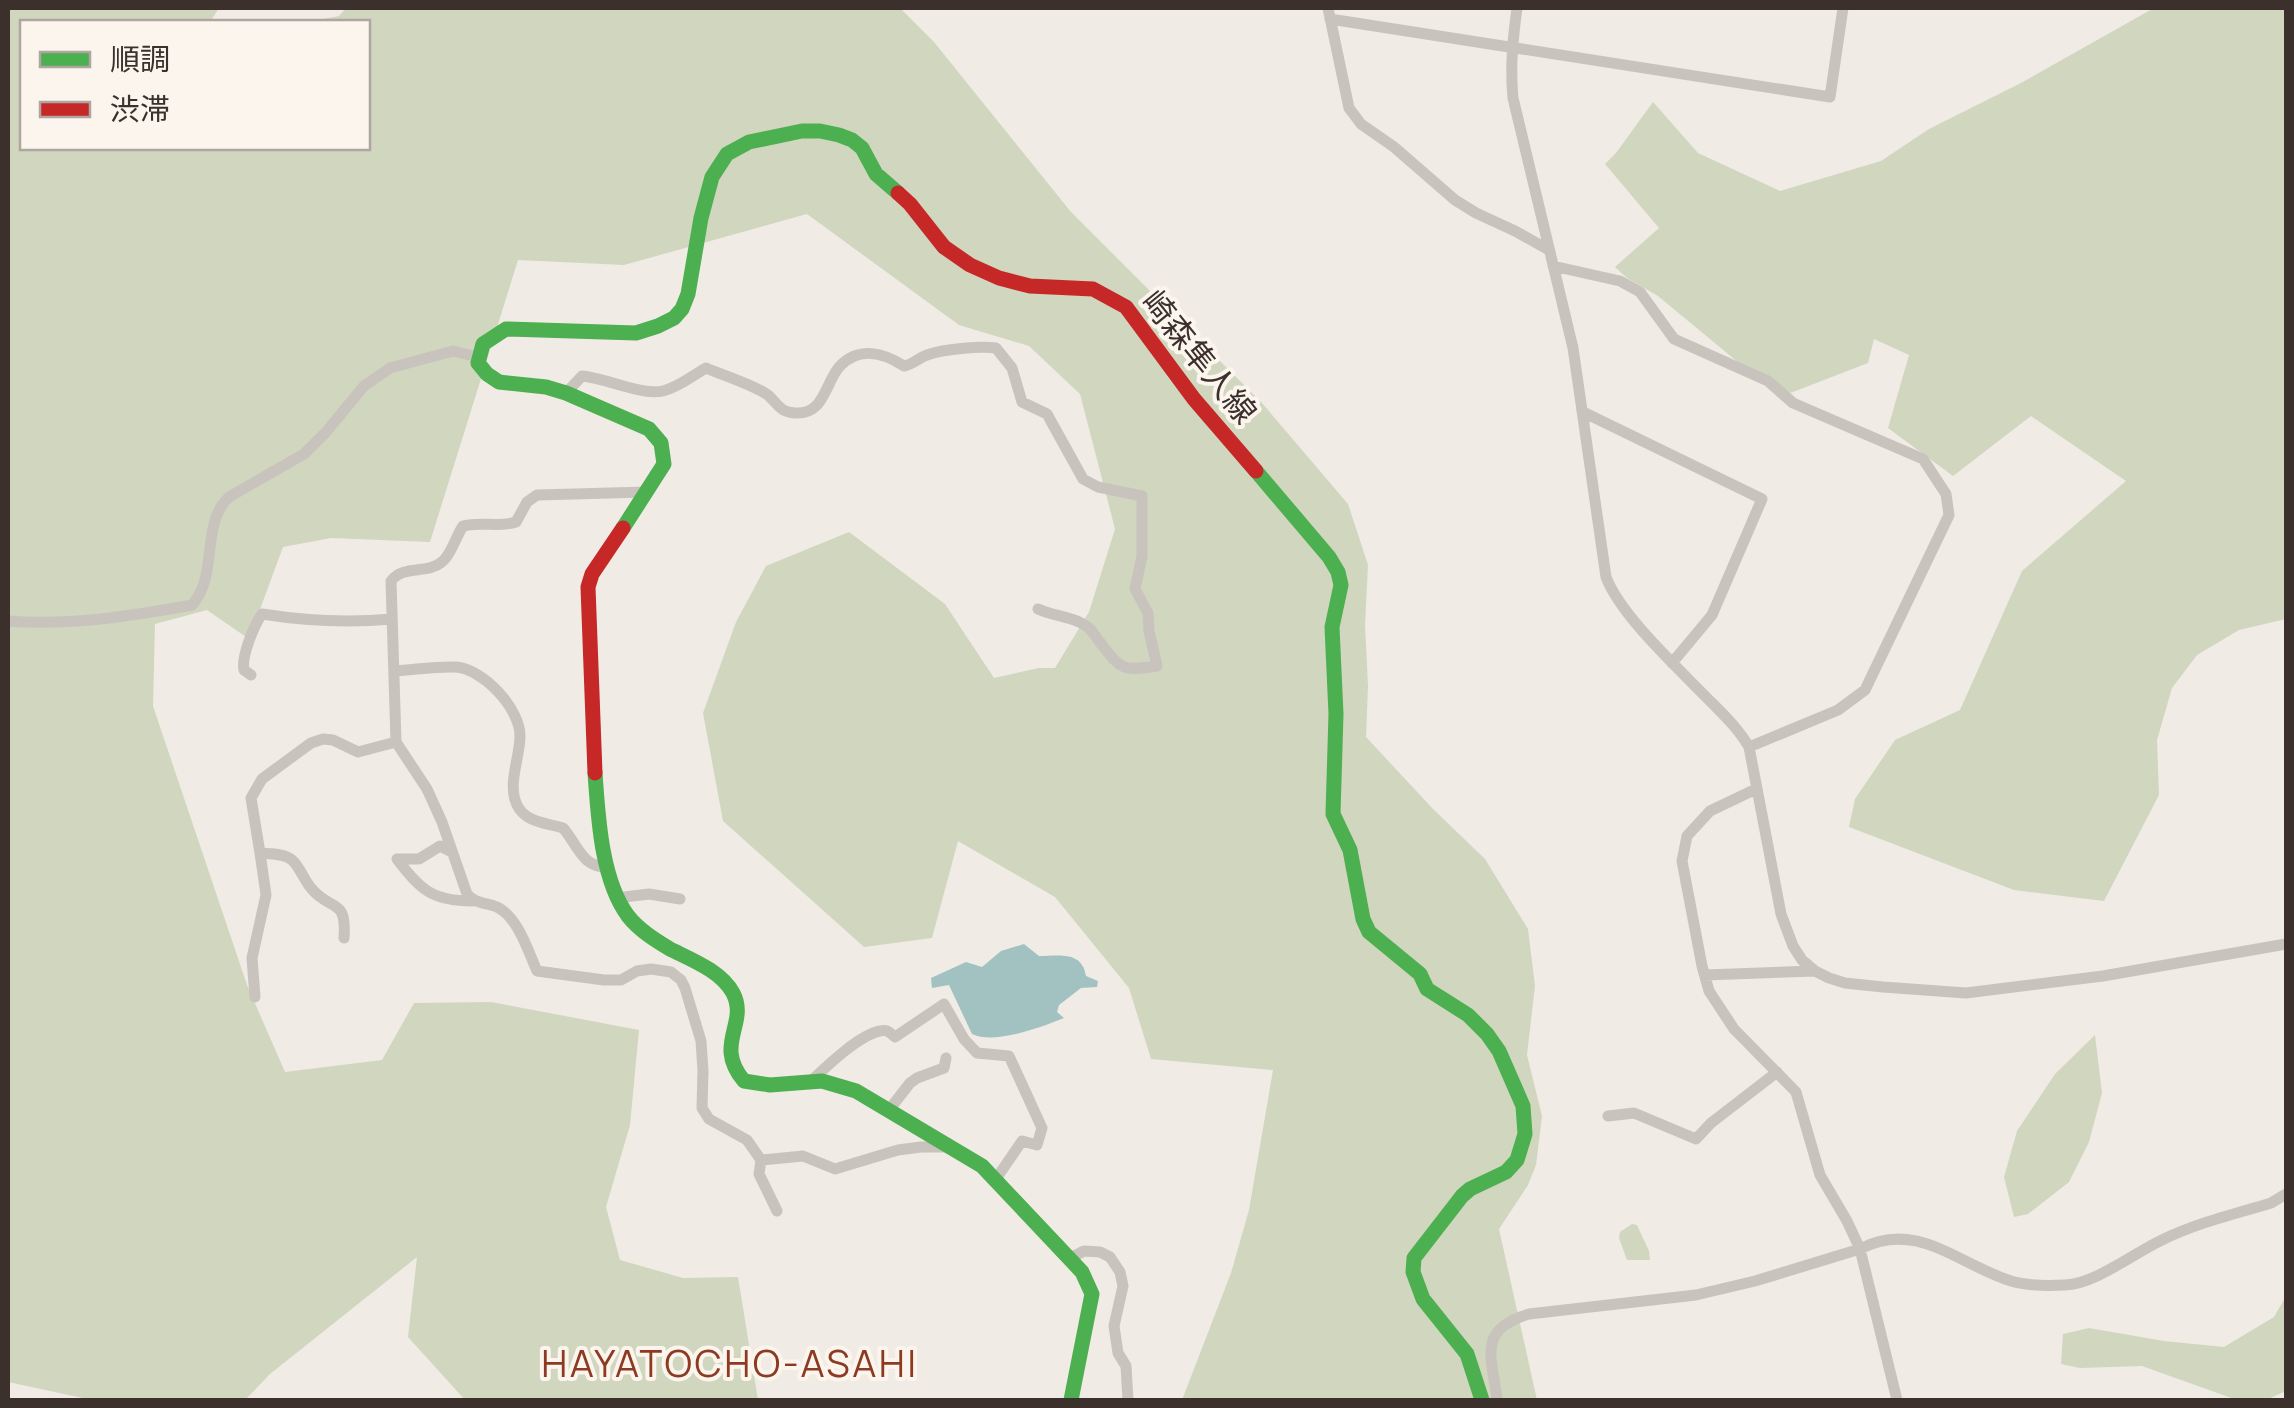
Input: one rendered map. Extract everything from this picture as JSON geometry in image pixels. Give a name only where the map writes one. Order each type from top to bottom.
[{"type":"main road","name":"崎森隼人線","points":[[478,357],[483,344],[506,330],[636,333],[673,318],[689,295],[716,168],[728,153],[743,144],[808,130],[840,134],[852,141],[865,152],[872,171],[910,204],[939,244],[966,262],[1024,285],[1102,290],[1126,307],[1194,399],[1338,572],[1341,585],[1332,626],[1336,714],[1332,798],[1334,814],[1350,850],[1363,918],[1369,932],[1420,974],[1427,988],[1468,1015],[1488,1034],[1523,1106],[1525,1134],[1517,1160],[1506,1172],[1462,1196],[1414,1258],[1412,1267],[1428,1310],[1469,1358],[1482,1400]]},
{"type":"main road","points":[[478,357],[482,369],[499,382],[566,392],[639,424],[656,436],[663,449],[664,464],[592,574],[588,587],[595,801],[616,898],[632,922],[718,976],[732,991],[737,1012],[728,1051],[732,1067],[744,1081],[759,1085],[811,1080],[856,1091],[982,1166],[1082,1272],[1092,1294],[1071,1400]]},
{"type":"street","points":[[1518,8],[1510,72],[1513,98],[1572,348],[1606,577],[1613,596],[1740,732],[1749,747],[1780,914],[1802,960],[1814,970],[1845,982],[1966,993],[2104,976],[2286,944]]},
{"type":"street","points":[[1549,250],[1455,200],[1361,124],[1349,108],[1329,13],[1830,98],[1843,8]]},
{"type":"street","points":[[1552,266],[1620,281],[1640,292],[1674,338],[1768,381],[1793,403],[1923,458],[1946,494],[1949,515],[1866,690],[1838,710],[1749,747]]},
{"type":"street","points":[[566,392],[582,376],[658,393],[706,368],[768,394],[779,408],[794,413],[808,411],[822,400],[839,367],[866,353],[888,356],[904,366],[926,355],[983,346],[996,348],[1012,368],[1022,402],[1047,414],[1082,479],[1098,487],[1142,496],[1142,556],[1135,589],[1148,613],[1158,666],[1125,668],[1109,657],[1087,625],[1038,609]]},
{"type":"street","points":[[8,621],[44,623],[125,617],[192,604],[202,591],[219,507],[229,497],[304,454],[364,386],[390,368],[452,351],[478,357]]},
{"type":"street","points":[[1583,412],[1762,499],[1712,614],[1672,663]]},
{"type":"street","points":[[472,901],[426,789],[396,742],[391,580],[400,572],[443,561],[463,526],[507,526],[516,522],[526,502],[537,495],[646,492]]},
{"type":"street","points":[[251,675],[244,670],[243,658],[262,614],[310,621],[392,619]]},
{"type":"street","points":[[394,672],[458,667],[470,671],[500,694],[517,716],[520,734],[514,786],[517,806],[527,818],[563,828],[586,861],[596,868],[608,867]]},
{"type":"street","points":[[255,998],[252,958],[266,895],[251,798],[262,779],[311,743],[332,740],[358,752],[396,742]]},
{"type":"street","points":[[1756,789],[1710,811],[1687,836],[1684,846],[1682,861],[1705,975],[1710,991],[1734,1029],[1796,1092],[1820,1175],[1860,1248],[1896,1400]]},
{"type":"street","points":[[452,852],[440,846],[419,859],[397,860],[429,894],[501,908],[518,931],[537,971],[621,980],[651,968],[671,972],[681,980],[701,1041],[702,1108],[709,1119],[747,1140],[761,1160],[759,1174],[777,1211]]},
{"type":"street","points":[[260,852],[293,860],[318,896],[338,907],[344,916],[344,938]]},
{"type":"street","points":[[616,898],[650,894],[680,900]]},
{"type":"street","points":[[1705,975],[1814,970]]},
{"type":"street","points":[[811,1080],[857,1042],[880,1031],[895,1037],[944,1004],[964,1039],[977,1052],[1009,1056],[1042,1128],[1036,1146],[1022,1141],[996,1178]]},
{"type":"street","points":[[889,1110],[906,1086],[944,1068],[946,1058]]},
{"type":"street","points":[[1608,1116],[1634,1114],[1696,1140],[1711,1123],[1778,1072]]},
{"type":"street","points":[[761,1160],[803,1156],[836,1170],[898,1150],[948,1147]]},
{"type":"street","points":[[1497,1400],[1490,1349],[1497,1332],[1515,1318],[1696,1295],[1755,1282],[1894,1238],[1935,1246],[2008,1280],[2070,1285],[2089,1279],[2164,1238],[2271,1203],[2286,1194]]},
{"type":"street","points":[[1068,1259],[1084,1251],[1100,1252],[1110,1257],[1120,1272],[1124,1286],[1114,1326],[1118,1352],[1126,1366],[1128,1400]]},
{"type":"green space","points":[[8,8],[219,8],[211,20],[20,20],[20,150],[370,150],[370,20],[319,20],[339,16],[346,8],[900,8],[934,42],[1071,212],[1262,403],[1348,504],[1368,565],[1366,737],[1485,859],[1528,929],[1535,986],[1527,1055],[1542,1116],[1536,1165],[1528,1185],[1499,1229],[1537,1400],[1182,1400],[1231,1273],[1249,1210],[1273,1070],[1151,1059],[1129,988],[1055,897],[958,841],[932,938],[864,947],[723,821],[703,713],[736,622],[766,566],[849,532],[945,604],[994,678],[1055,668],[1089,612],[1115,529],[1080,394],[1029,346],[959,325],[807,214],[624,265],[518,260],[430,542],[331,538],[283,547],[249,639],[207,610],[155,624],[153,706],[247,985],[285,1072],[382,1060],[414,1003],[491,1002],[639,1030],[630,1125],[606,1207],[620,1260],[683,1278],[738,1277],[758,1400],[465,1400],[408,1337],[417,1257],[270,1374],[245,1400],[92,1400],[8,1382]]},
{"type":"green space","points":[[2154,8],[2286,8],[2286,619],[2239,630],[2197,655],[2172,688],[2157,740],[2159,795],[2104,901],[2014,890],[1849,827],[1855,799],[1895,740],[1960,710],[2022,571],[2126,481],[2031,416],[1953,476],[1888,428],[1909,355],[1874,339],[1868,363],[1780,397],[1658,296],[1615,267],[1659,228],[1605,164],[1653,102],[1698,153],[1780,191],[1881,161],[1929,129],[2021,83]]},
{"type":"green space","points":[[2095,1035],[2102,1093],[2089,1142],[2069,1182],[2028,1214],[2014,1217],[2004,1177],[2017,1131],[2055,1074]]},
{"type":"green space","points":[[1637,1225],[1650,1260],[1627,1260],[1619,1238],[1620,1232]]},
{"type":"green space","points":[[2286,1296],[2286,1391],[2266,1400],[2237,1400],[2142,1366],[2080,1368],[2061,1364],[2063,1334],[2089,1328],[2224,1347],[2274,1317]]},
{"type":"water","points":[[1024,944],[1039,956],[1074,958],[1086,976],[1098,981],[1097,987],[1081,988],[1059,1005],[1057,1012],[1064,1018],[1055,1022],[1005,1036],[972,1034],[949,985],[932,988],[931,978],[966,962],[982,967],[1001,951]]},
{"type":"traffic: fast","points":[[623,528],[664,464],[661,443],[649,429],[566,393],[499,382],[478,363],[483,344],[506,329],[636,333],[674,318],[688,294],[712,177],[727,154],[749,142],[802,131],[839,135],[862,148],[876,174],[898,193]]},
{"type":"traffic: fast","points":[[1256,471],[1338,572],[1341,585],[1332,627],[1336,714],[1333,814],[1350,850],[1363,919],[1369,932],[1420,974],[1427,989],[1468,1015],[1487,1034],[1499,1051],[1523,1106],[1525,1134],[1517,1160],[1506,1172],[1462,1196],[1414,1258],[1413,1272],[1423,1299],[1467,1354],[1482,1400]]},
{"type":"traffic: fast","points":[[595,773],[602,847],[619,901],[632,921],[648,934],[728,985],[737,1004],[731,1056],[744,1081],[770,1085],[822,1081],[856,1091],[982,1166],[1082,1272],[1092,1294],[1071,1400]]},
{"type":"traffic: jam","points":[[898,193],[944,247],[970,265],[1030,286],[1093,289],[1126,307],[1194,399],[1256,471]]},
{"type":"traffic: jam","points":[[595,773],[588,587],[592,574],[623,528]]},
{"type":"district","name":"HAYATOCHO-ASAHI","points":[[730,1364]]}]
